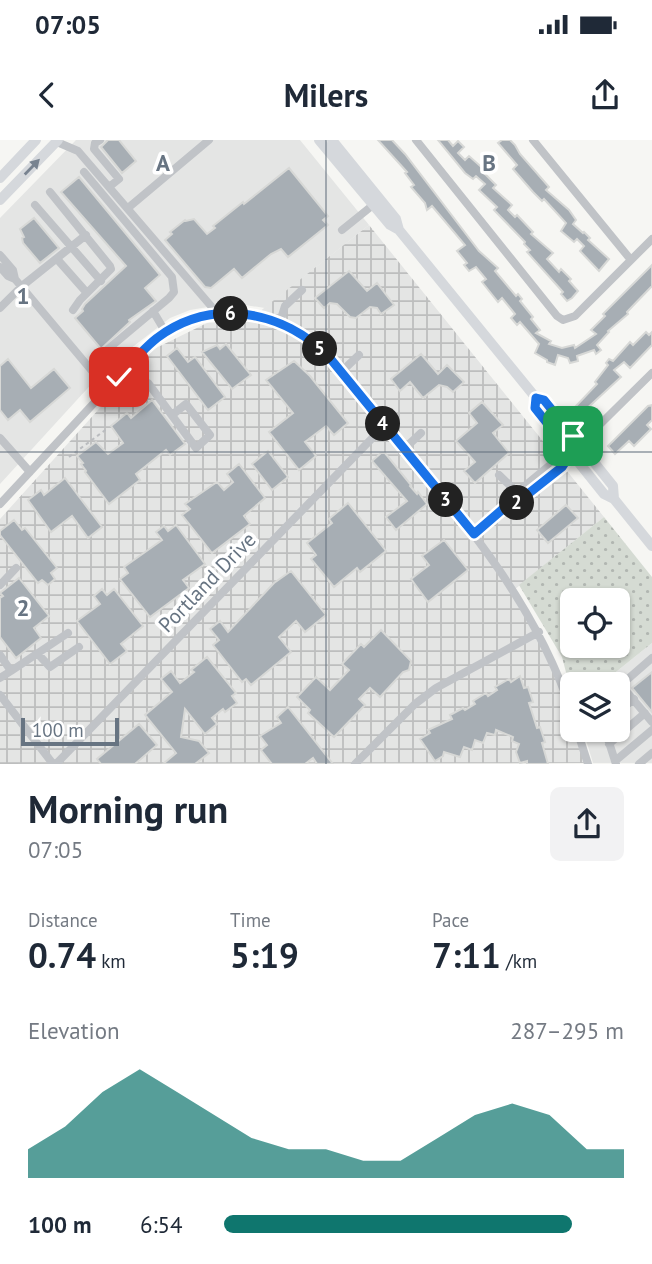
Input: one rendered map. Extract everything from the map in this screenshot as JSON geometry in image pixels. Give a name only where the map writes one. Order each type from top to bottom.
[{"type":"main road","points":[[0,178],[36,140]]},
{"type":"main road","points":[[320,140],[390,225],[399,230],[536,398],[544,400],[581,445],[613,486],[614,499]]},
{"type":"main road","points":[[332,140],[396,219],[399,230]]},
{"type":"main road","points":[[0,200],[57,141]]},
{"type":"main road","points":[[536,398],[535,408],[604,494],[614,499],[652,546]]},
{"type":"street","points":[[100,140],[94,149],[119,179],[109,187]]},
{"type":"street","points":[[128,208],[209,140]]},
{"type":"street","points":[[416,140],[557,316],[563,320],[575,316],[652,239]]},
{"type":"street","points":[[533,140],[631,260]]},
{"type":"street","points":[[57,141],[78,151],[211,306],[215,315]]},
{"type":"street","points":[[84,172],[172,277],[174,292],[108,349]]},
{"type":"street","points":[[50,192],[111,269],[73,310]]},
{"type":"street","points":[[35,205],[101,281]]},
{"type":"street","points":[[342,230],[373,205]]},
{"type":"street","points":[[0,308],[18,283],[57,259],[86,235]]},
{"type":"street","points":[[0,255],[13,270],[18,283]]},
{"type":"street","points":[[57,259],[87,293]]},
{"type":"street","points":[[0,267],[18,283],[108,390]]},
{"type":"street","points":[[280,322],[285,306],[302,290]]},
{"type":"street","points":[[153,311],[166,333]]},
{"type":"street","points":[[0,504],[134,359],[166,333],[179,325],[215,315],[255,315],[280,322],[315,343],[474,534],[514,590],[539,632],[560,684]]},
{"type":"street","points":[[341,372],[359,355]]},
{"type":"street","points":[[474,534],[504,508],[517,492],[556,460],[581,445],[652,373]]},
{"type":"street","points":[[142,383],[148,383],[196,448],[210,435],[186,404],[172,415]]},
{"type":"street","name":"Portland Drive","points":[[55,764],[384,426]]},
{"type":"street","points":[[404,449],[421,433]]},
{"type":"street","points":[[0,438],[30,472]]},
{"type":"street","points":[[504,508],[514,505],[562,467],[571,453]]},
{"type":"street","points":[[499,475],[517,492]]},
{"type":"street","points":[[0,585],[16,568]]},
{"type":"street","points":[[355,764],[415,704],[436,688],[539,632]]},
{"type":"street","points":[[0,678],[68,634]]},
{"type":"street","points":[[38,654],[50,667],[79,647]]},
{"type":"street","points":[[0,655],[11,670]]},
{"type":"street","points":[[630,677],[652,658]]},
{"type":"street","points":[[0,695],[55,764]]},
{"type":"street","points":[[630,696],[652,722]]},
{"type":"street","points":[[630,702],[634,699]]},
{"type":"street","points":[[645,713],[609,744],[615,762],[648,734],[652,746]]},
{"type":"street","points":[[582,742],[588,764]]},
{"type":"street","points":[[639,764],[652,753]]},
{"type":"path","points":[[69,457],[108,428]]},
{"type":"shaded area","points":[[76,140],[300,140],[369,225],[265,308],[232,303],[190,310],[170,318],[108,366],[0,484],[0,218]]},
{"type":"shaded area","points":[[369,225],[604,517],[514,590],[560,688],[560,742],[581,742],[588,763],[0,764],[0,519],[152,350],[207,323],[249,320]]},
{"type":"shaded area","points":[[604,517],[652,577],[652,643],[616,672],[566,672],[562,658],[630,658],[630,588],[560,588],[560,654],[519,585]]},
{"type":"shaded area","points":[[652,643],[652,763],[593,763],[587,742],[630,742],[630,672],[616,672]]},
{"type":"building","points":[[108,140],[119,140],[136,161],[122,173],[101,147]]},
{"type":"building","points":[[378,140],[392,140],[405,154],[479,251],[498,268],[495,271],[516,296],[518,294],[522,299],[520,301],[540,330],[536,333],[551,341],[549,344],[562,348],[574,345],[575,348],[596,334],[591,330],[605,316],[603,314],[652,265],[652,286],[628,314],[608,331],[597,345],[601,350],[596,354],[594,350],[577,356],[578,361],[570,363],[568,358],[558,355],[555,365],[547,362],[535,353],[539,344],[520,322],[517,325],[511,318],[515,314],[502,298],[498,302],[482,282],[486,279],[476,267],[469,271],[464,265],[467,263],[457,251],[465,245],[432,206],[427,210],[425,203],[411,187],[414,185],[405,173],[407,172]]},
{"type":"building","points":[[438,140],[448,140],[453,146],[458,141],[464,147],[458,153],[465,160],[469,156],[487,172],[485,174],[496,185],[493,188],[512,205],[508,210],[515,217],[517,215],[533,232],[531,234],[553,253],[547,259],[559,272],[561,269],[571,279],[569,281],[578,291],[572,298],[567,301],[561,294],[563,292],[527,252],[530,250],[525,242],[494,210],[497,207],[479,190],[485,184],[476,176],[473,179],[465,173]]},
{"type":"building","points":[[510,140],[515,145],[549,187],[546,190],[569,210],[576,220],[573,224],[609,259],[599,271],[580,251],[584,246],[577,239],[574,242],[561,231],[566,223],[513,169],[517,165],[498,143]]},
{"type":"building","points":[[289,168],[328,216],[323,220],[328,225],[288,257],[281,249],[242,278],[234,269],[211,288],[205,287],[165,240],[172,234],[170,232],[185,220],[194,219],[207,234],[215,228],[213,226]]},
{"type":"building","points":[[79,177],[160,275],[145,288],[156,301],[129,320],[130,322],[101,349],[75,318],[83,311],[85,304],[126,266],[61,192]]},
{"type":"building","points":[[34,218],[59,248],[40,263],[23,243],[24,237],[20,229]]},
{"type":"building","points":[[349,271],[367,291],[377,283],[394,305],[381,314],[377,308],[370,307],[356,318],[350,317],[337,304],[330,303],[324,308],[315,298]]},
{"type":"building","points":[[646,332],[649,335],[652,332],[652,345],[630,368],[624,362],[614,370],[621,377],[582,413],[576,406],[597,384],[595,382],[608,365],[606,363],[609,359],[613,361],[630,342],[633,345]]},
{"type":"building","points":[[226,344],[251,375],[232,389],[202,352],[217,345],[220,349]]},
{"type":"building","points":[[177,348],[188,362],[195,357],[225,397],[208,410],[167,356]]},
{"type":"building","points":[[421,354],[438,374],[447,365],[464,382],[453,392],[439,385],[423,398],[410,382],[400,391],[391,379]]},
{"type":"building","points":[[8,359],[31,388],[54,369],[70,388],[30,422],[20,410],[8,420],[0,410],[0,366]]},
{"type":"building","points":[[294,361],[310,376],[348,423],[334,435],[326,426],[305,442],[316,456],[299,470],[269,432],[293,413],[266,380]]},
{"type":"building","points":[[152,400],[185,444],[170,455],[166,450],[136,474],[140,480],[109,504],[85,472],[81,464],[83,463],[77,456],[96,442],[108,454],[123,443],[111,426],[127,413],[131,418]]},
{"type":"building","points":[[482,402],[503,425],[493,433],[509,453],[475,483],[464,471],[475,462],[456,441],[477,423],[469,413]]},
{"type":"building","points":[[652,405],[652,420],[647,425],[651,429],[634,446],[629,441],[615,454],[608,446]]},
{"type":"building","points":[[268,451],[288,477],[272,490],[252,464]]},
{"type":"building","points":[[385,453],[427,504],[396,530],[386,517],[407,501],[372,461]]},
{"type":"building","points":[[239,464],[265,498],[244,516],[250,524],[212,553],[182,515],[190,509],[185,504],[217,482],[224,490],[233,482],[227,474]]},
{"type":"building","points":[[65,478],[102,527],[88,538],[72,516],[51,532],[28,500],[41,490],[44,495]]},
{"type":"building","points":[[348,503],[386,551],[360,572],[357,568],[334,587],[311,559],[316,555],[307,543],[332,523],[329,519]]},
{"type":"building","points":[[566,505],[578,518],[548,543],[537,530]]},
{"type":"building","points":[[14,520],[22,530],[25,528],[57,568],[51,573],[55,579],[48,585],[42,580],[38,583],[0,535],[0,531]]},
{"type":"building","points":[[176,525],[205,564],[183,580],[189,588],[150,617],[120,579],[128,573],[124,567],[162,540],[156,532],[164,526],[168,531]]},
{"type":"building","points":[[444,540],[468,570],[428,602],[411,579],[429,565],[422,556]]},
{"type":"building","points":[[291,571],[326,615],[305,632],[296,621],[279,637],[291,652],[251,685],[246,679],[242,682],[213,645],[219,640],[210,629],[220,621],[228,632],[274,583]]},
{"type":"building","points":[[19,578],[49,616],[34,628],[41,638],[16,658],[0,637],[0,598],[3,596],[0,593]]},
{"type":"building","points":[[102,589],[107,595],[114,589],[143,626],[121,644],[127,651],[110,664],[77,621],[100,604],[94,596]]},
{"type":"building","points":[[381,630],[411,661],[409,670],[403,672],[380,697],[370,688],[359,699],[365,705],[334,737],[308,713],[310,710],[297,697],[316,677],[330,690],[349,670],[342,664],[361,644],[364,647]]},
{"type":"building","points":[[207,657],[236,693],[232,696],[237,703],[212,718],[217,724],[205,734],[185,709],[181,737],[199,741],[209,753],[195,764],[163,764],[176,753],[145,715],[172,692],[161,679],[171,671],[180,683]]},
{"type":"building","points":[[652,672],[652,712],[632,688]]},
{"type":"building","points":[[520,676],[524,688],[528,687],[533,702],[529,703],[545,742],[542,743],[548,764],[527,764],[527,761],[520,763],[516,752],[519,744],[512,741],[513,737],[496,730],[495,735],[487,733],[483,743],[475,740],[472,750],[464,747],[460,757],[444,752],[443,756],[435,761],[420,739],[430,733],[428,730],[452,719],[450,715],[475,704],[473,701],[486,693],[488,696],[497,690],[495,687]]},
{"type":"building","points":[[288,707],[333,764],[317,764],[313,758],[305,764],[272,764],[261,750],[267,745],[260,736],[281,723],[277,717]]},
{"type":"building","points":[[139,724],[157,745],[135,764],[101,764],[97,759]]},
{"type":"route","points":[[119,377],[134,359],[158,338],[179,325],[198,318],[215,315],[255,315],[290,326],[315,343],[329,357],[474,534],[504,508],[514,505],[562,467],[571,453],[535,408],[536,398],[544,400],[573,436]]}]
